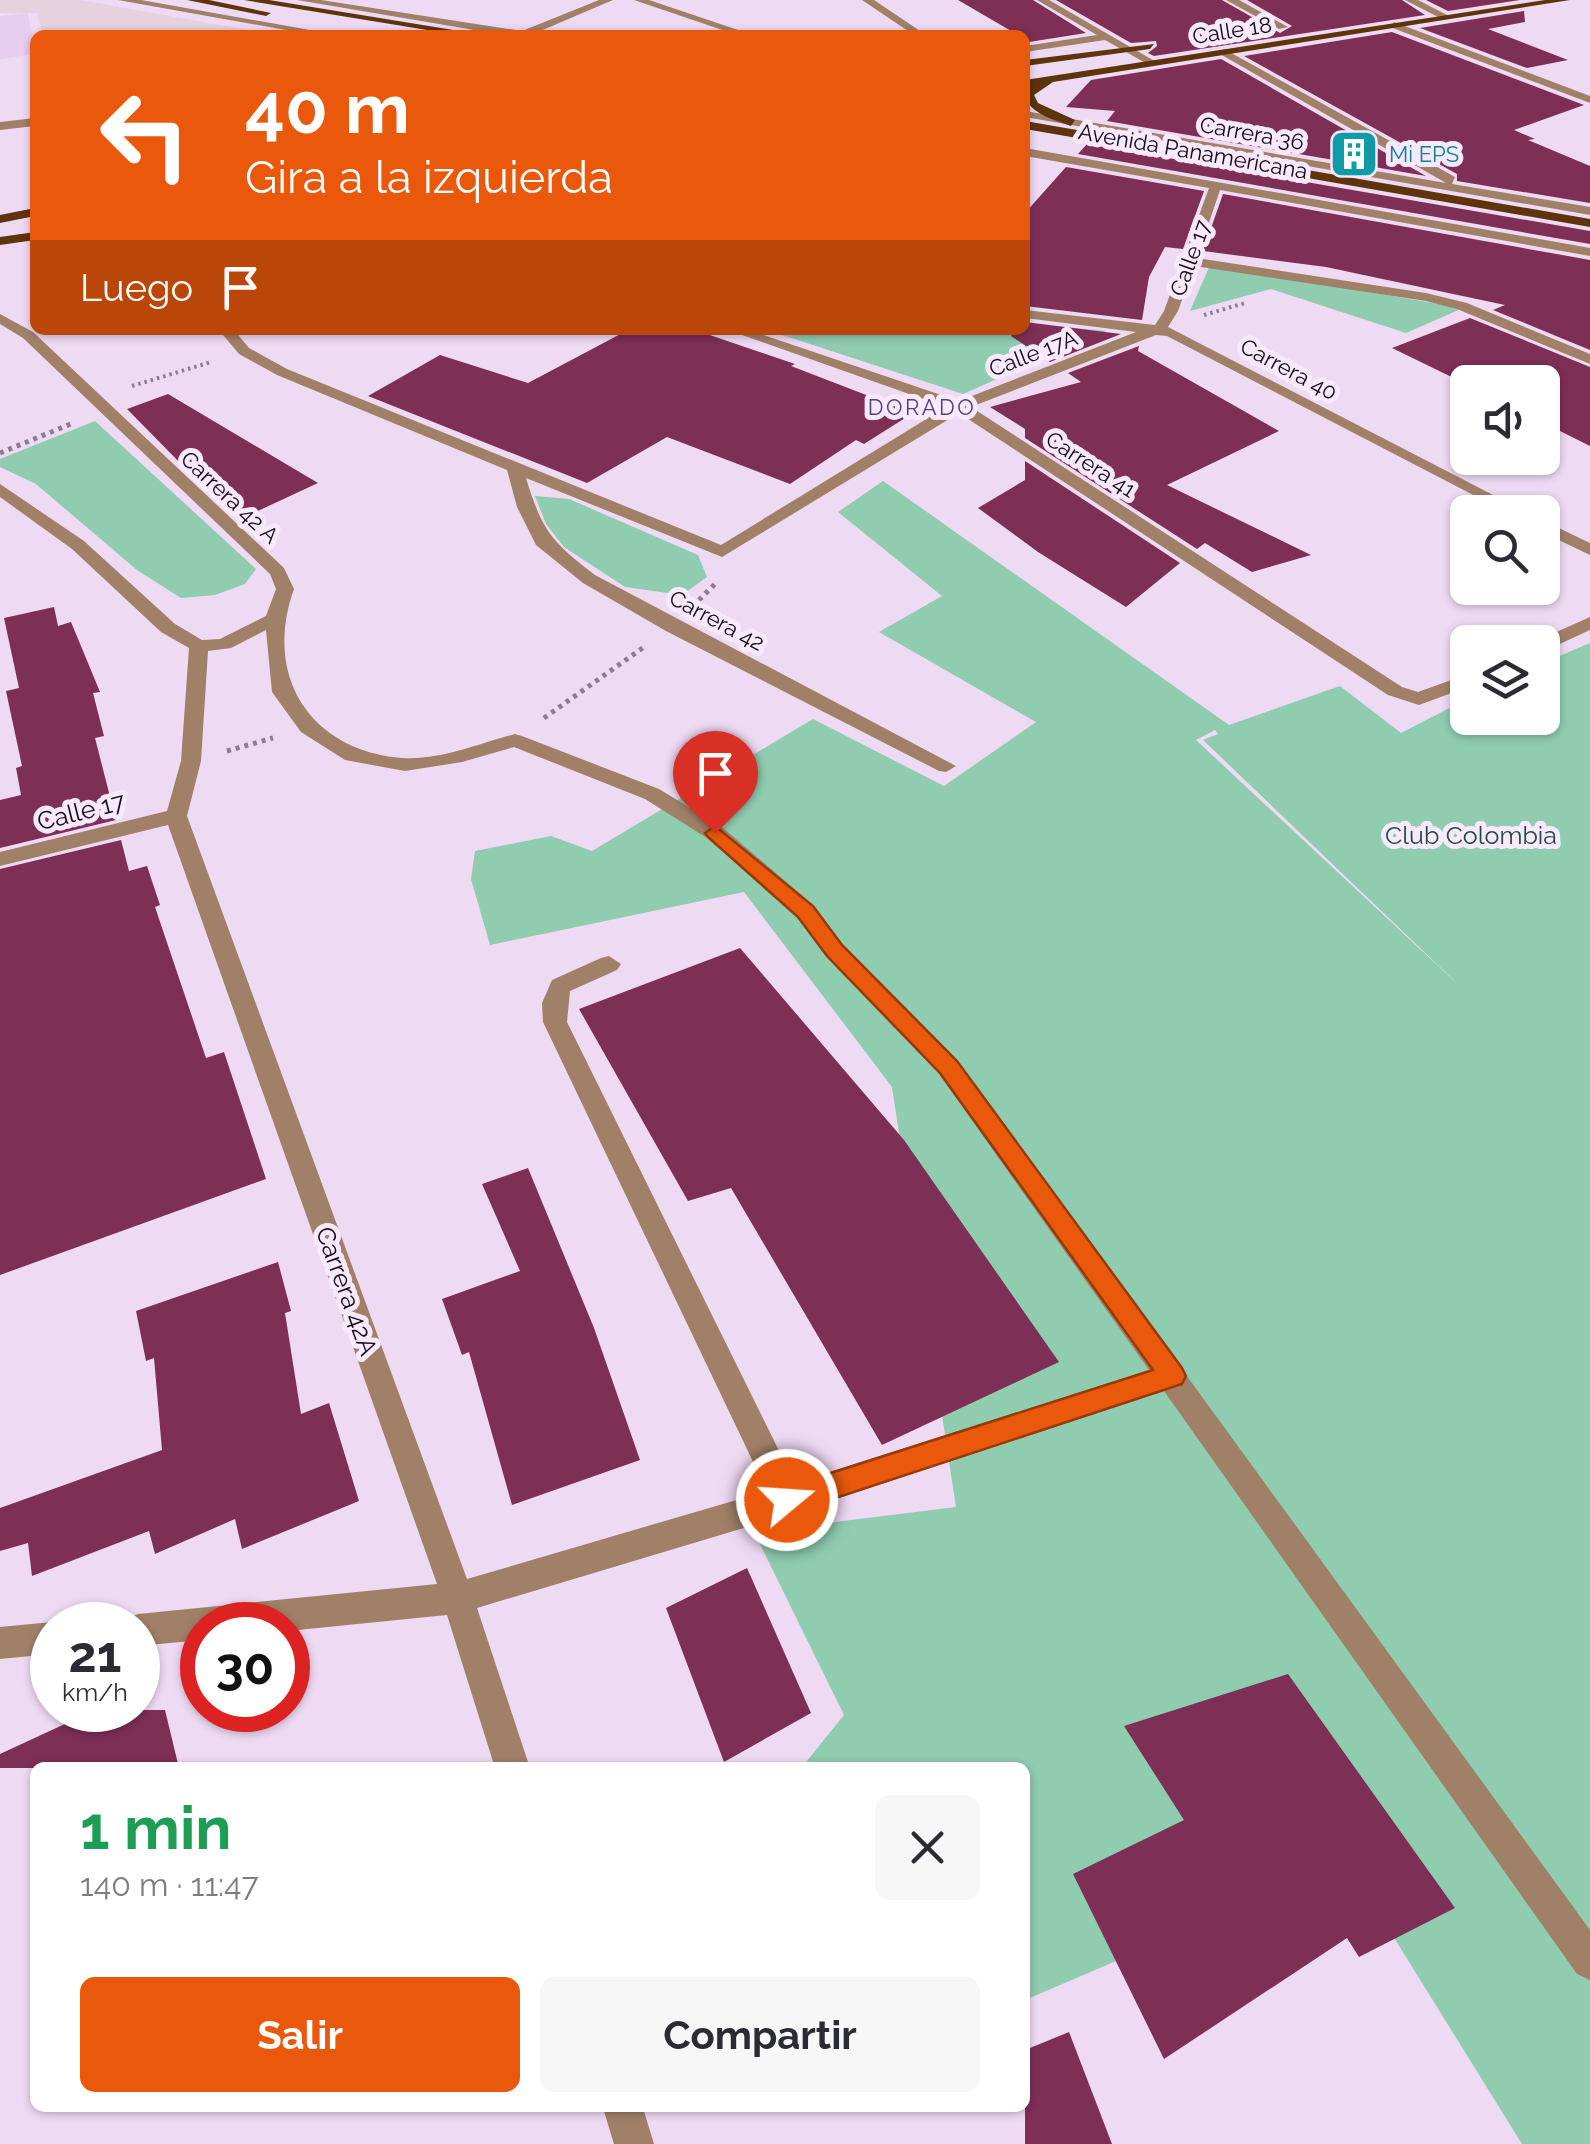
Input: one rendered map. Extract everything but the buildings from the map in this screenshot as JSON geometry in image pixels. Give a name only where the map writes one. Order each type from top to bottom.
[{"type":"main road","points":[[192,0],[333,29]]},
{"type":"main road","points":[[249,0],[446,30]]},
{"type":"main road","name":"Calle 18","points":[[1030,82],[1565,0]]},
{"type":"main road","points":[[1407,4],[1452,2]]},
{"type":"main road","name":"Calle 18","points":[[1263,30],[1299,24]]},
{"type":"main road","name":"Calle 18","points":[[1030,62],[1167,44]]},
{"type":"main road","points":[[1030,93],[1053,78]]},
{"type":"main road","points":[[1030,100],[1032,105],[1072,122]]},
{"type":"main road","name":"Avenida Panamericana","points":[[1030,126],[1590,223]]},
{"type":"main road","name":"Avenida Panamericana","points":[[1030,143],[1590,240]]},
{"type":"main road","points":[[0,221],[30,216]]},
{"type":"main road","points":[[0,241],[30,237]]},
{"type":"street","points":[[123,0],[333,29]]},
{"type":"street","points":[[302,0],[491,30]]},
{"type":"street","points":[[333,5],[348,0]]},
{"type":"street","points":[[535,30],[608,0]]},
{"type":"street","points":[[638,0],[732,30]]},
{"type":"street","points":[[867,0],[914,30]]},
{"type":"street","points":[[1042,0],[1152,63]]},
{"type":"street","points":[[1230,0],[1282,27]]},
{"type":"street","points":[[1423,6],[1446,17]]},
{"type":"street","points":[[1394,25],[1590,100]]},
{"type":"street","points":[[1030,48],[1106,37]]},
{"type":"street","points":[[1224,52],[1469,190]]},
{"type":"street","name":"Carrera 36","points":[[1030,115],[1574,208],[1590,207]]},
{"type":"street","points":[[0,126],[30,123]]},
{"type":"street","points":[[1030,155],[1040,161],[1216,186],[1590,252]]},
{"type":"street","name":"Calle 17","points":[[1160,328],[1171,312],[1216,186]]},
{"type":"street","points":[[1190,260],[1462,306],[1590,359]]},
{"type":"street","name":"Carrera 40","points":[[1030,315],[1160,328],[1485,495]]},
{"type":"street","name":"Carrera 42 A","points":[[0,318],[28,335],[278,572],[285,589],[274,619],[282,692],[308,728]]},
{"type":"street","name":"Calle 17A","points":[[722,552],[959,406],[1160,328]]},
{"type":"street","points":[[230,335],[244,351],[282,372],[722,552]]},
{"type":"street","name":"Carrera 41","points":[[751,335],[959,406],[1394,691],[1419,699],[1450,687]]},
{"type":"street","name":"Carrera 42","points":[[514,468],[526,507],[545,545],[589,578],[673,627],[946,766]]},
{"type":"street","points":[[0,490],[78,545],[168,628],[198,646],[224,644],[274,619]]},
{"type":"street","points":[[1560,534],[1590,550]]},
{"type":"street","points":[[1560,637],[1590,623]]},
{"type":"street","points":[[176,816],[191,761],[198,646]]},
{"type":"street","points":[[308,728],[352,755],[405,765],[462,756],[516,740],[652,794],[729,844],[805,912],[834,950],[948,1067],[1590,1961]]},
{"type":"street","name":"Calle 17","points":[[0,859],[176,816]]},
{"type":"street","name":"Carrera 42A","points":[[176,816],[458,1598],[511,1762]]},
{"type":"street","points":[[609,964],[560,986],[554,1002],[554,1022],[787,1500]]},
{"type":"street","points":[[160,1628],[458,1598],[787,1500],[1172,1376]]},
{"type":"street","points":[[0,1643],[30,1640]]},
{"type":"street","points":[[624,2112],[634,2144]]},
{"type":"path","points":[[0,453],[99,404],[244,351]]},
{"type":"path","points":[[516,740],[569,698],[673,627],[722,578],[722,552]]},
{"type":"path","points":[[191,761],[308,728]]},
{"type":"shaded area","points":[[0,0],[80,0],[247,30],[42,30],[37,13],[0,13]]},
{"type":"shaded area","points":[[28,13],[30,55],[0,59],[0,16]]},
{"type":"green space","points":[[1210,265],[1463,308],[1406,333],[1271,289],[1190,311]]},
{"type":"green space","points":[[1030,323],[1106,331],[963,394],[782,335],[1030,335]]},
{"type":"green space","points":[[95,421],[256,569],[245,584],[215,595],[181,598],[137,570],[36,484],[0,467],[0,459]]},
{"type":"green space","name":"Club Colombia","points":[[883,481],[1229,725],[1340,686],[1401,733],[1450,708],[1450,735],[1560,735],[1560,656],[1590,643],[1590,2144],[1522,2144],[1347,1862],[1030,1998],[1030,1762],[806,1762],[844,1715],[754,1532],[956,1507],[892,1087],[744,892],[490,945],[471,879],[475,851],[551,836],[592,851],[813,719],[944,786],[1036,722],[879,632],[942,596],[838,512]],"holes":[[[1215,730],[1218,734],[1203,740],[1465,991],[1196,740]]]},
{"type":"green space","points":[[535,496],[569,499],[698,555],[707,577],[682,595],[625,587],[564,547],[546,524]]},
{"type":"place","name":"Mi EPS","points":[[1354,154]]},
{"type":"district","name":"DORADO","points":[[922,407]]},
{"type":"route","points":[[715,833],[805,912],[834,950],[948,1067],[1172,1376],[787,1500]]}]
